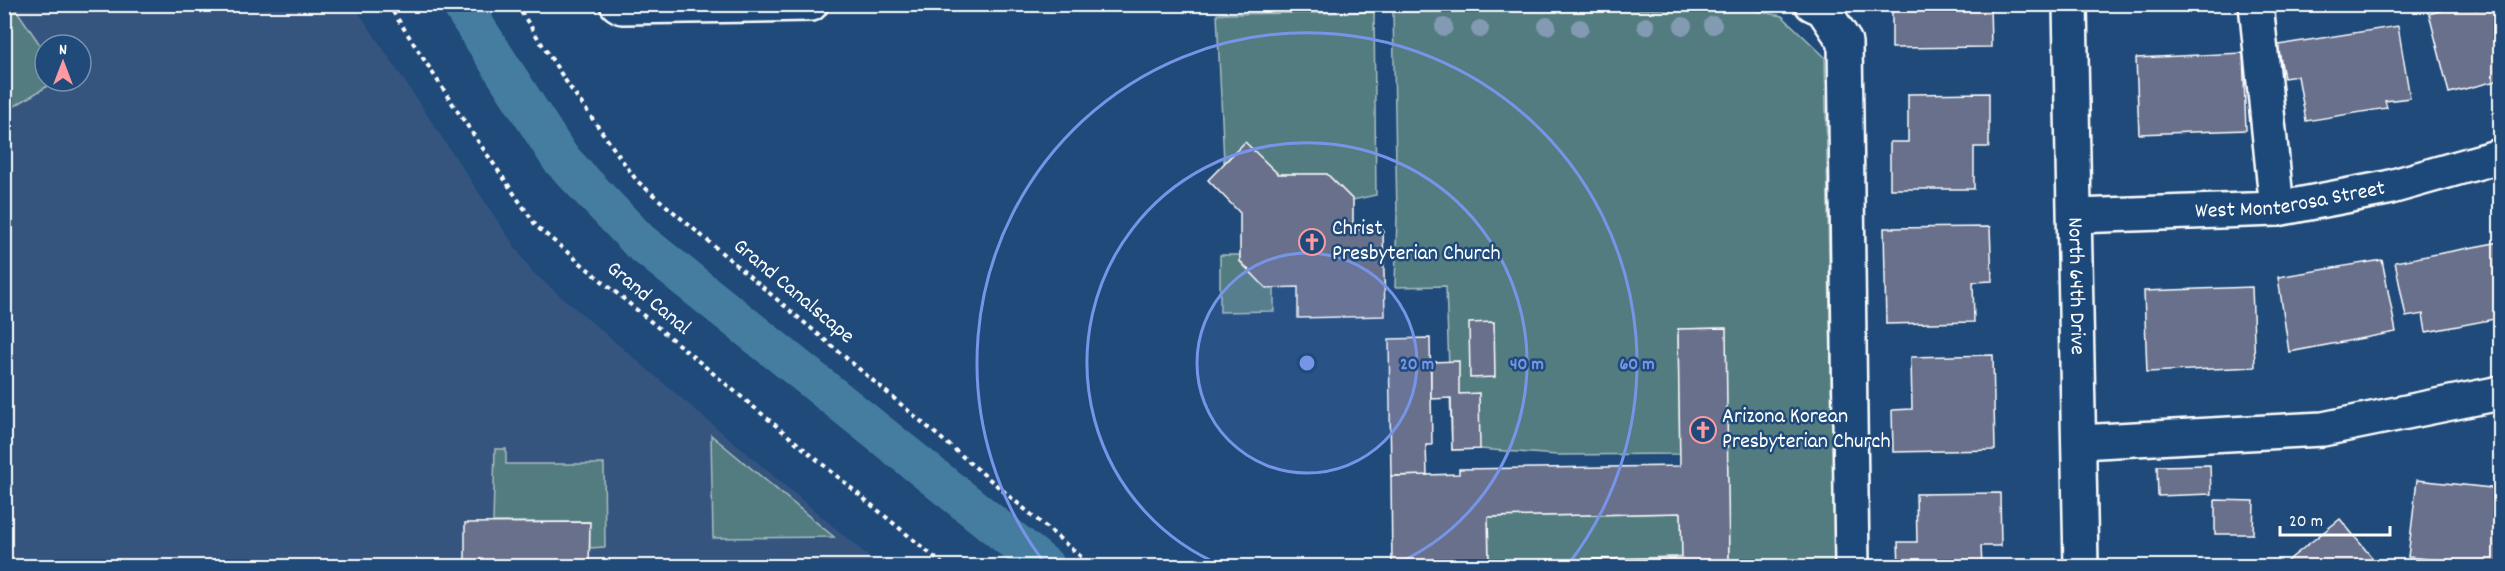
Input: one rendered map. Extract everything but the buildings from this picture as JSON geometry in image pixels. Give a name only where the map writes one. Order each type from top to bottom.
[{"type":"street","points":[[617,4],[622,7],[811,4]]},
{"type":"street","points":[[1812,4],[1823,9],[1845,42],[1852,567]]},
{"type":"street","name":"North 64th Drive","points":[[2070,4],[2081,567]]},
{"type":"street","points":[[2256,4],[2277,209]]},
{"type":"street","name":"West Monterosa Street","points":[[2075,216],[2277,209],[2387,188],[2500,156]]},
{"type":"street","points":[[2079,442],[2323,429],[2500,393]]},
{"type":"path","name":"Grand Canal","points":[[388,4],[537,227],[945,567]]},
{"type":"path","name":"Grand Canalscape","points":[[516,4],[569,86],[637,181],[1092,567]]},
{"type":"shaded area","points":[[4,5],[354,5],[531,271],[880,566],[5,566]]},
{"type":"green space","points":[[5,4],[13,5],[33,34],[33,93],[36,93],[5,112]]},
{"type":"green space","points":[[1742,8],[1782,16],[1825,57],[1835,566],[1729,566],[1725,328],[1678,329],[1680,454],[1557,455],[1480,449],[1452,450],[1446,286],[1395,287],[1397,215],[1393,12]]},
{"type":"green space","points":[[1374,12],[1376,195],[1353,200],[1327,174],[1278,174],[1245,143],[1224,162],[1217,14]]},
{"type":"green space","points":[[1220,255],[1240,255],[1240,262],[1266,288],[1274,288],[1274,311],[1220,312]]},
{"type":"green space","points":[[711,435],[834,537],[713,538]]},
{"type":"green space","points":[[495,449],[506,449],[506,464],[604,464],[605,547],[590,548],[589,522],[493,522]]},
{"type":"green space","points":[[1681,513],[1682,557],[1489,562],[1488,517]]},
{"type":"waterway","points":[[461,4],[560,158],[639,241],[1045,566]]},
{"type":"place","name":"Christ Presbyterian Church","points":[[1312,242]]},
{"type":"place","name":"Arizona Korean Presbyterian Church","points":[[1703,430]]}]
